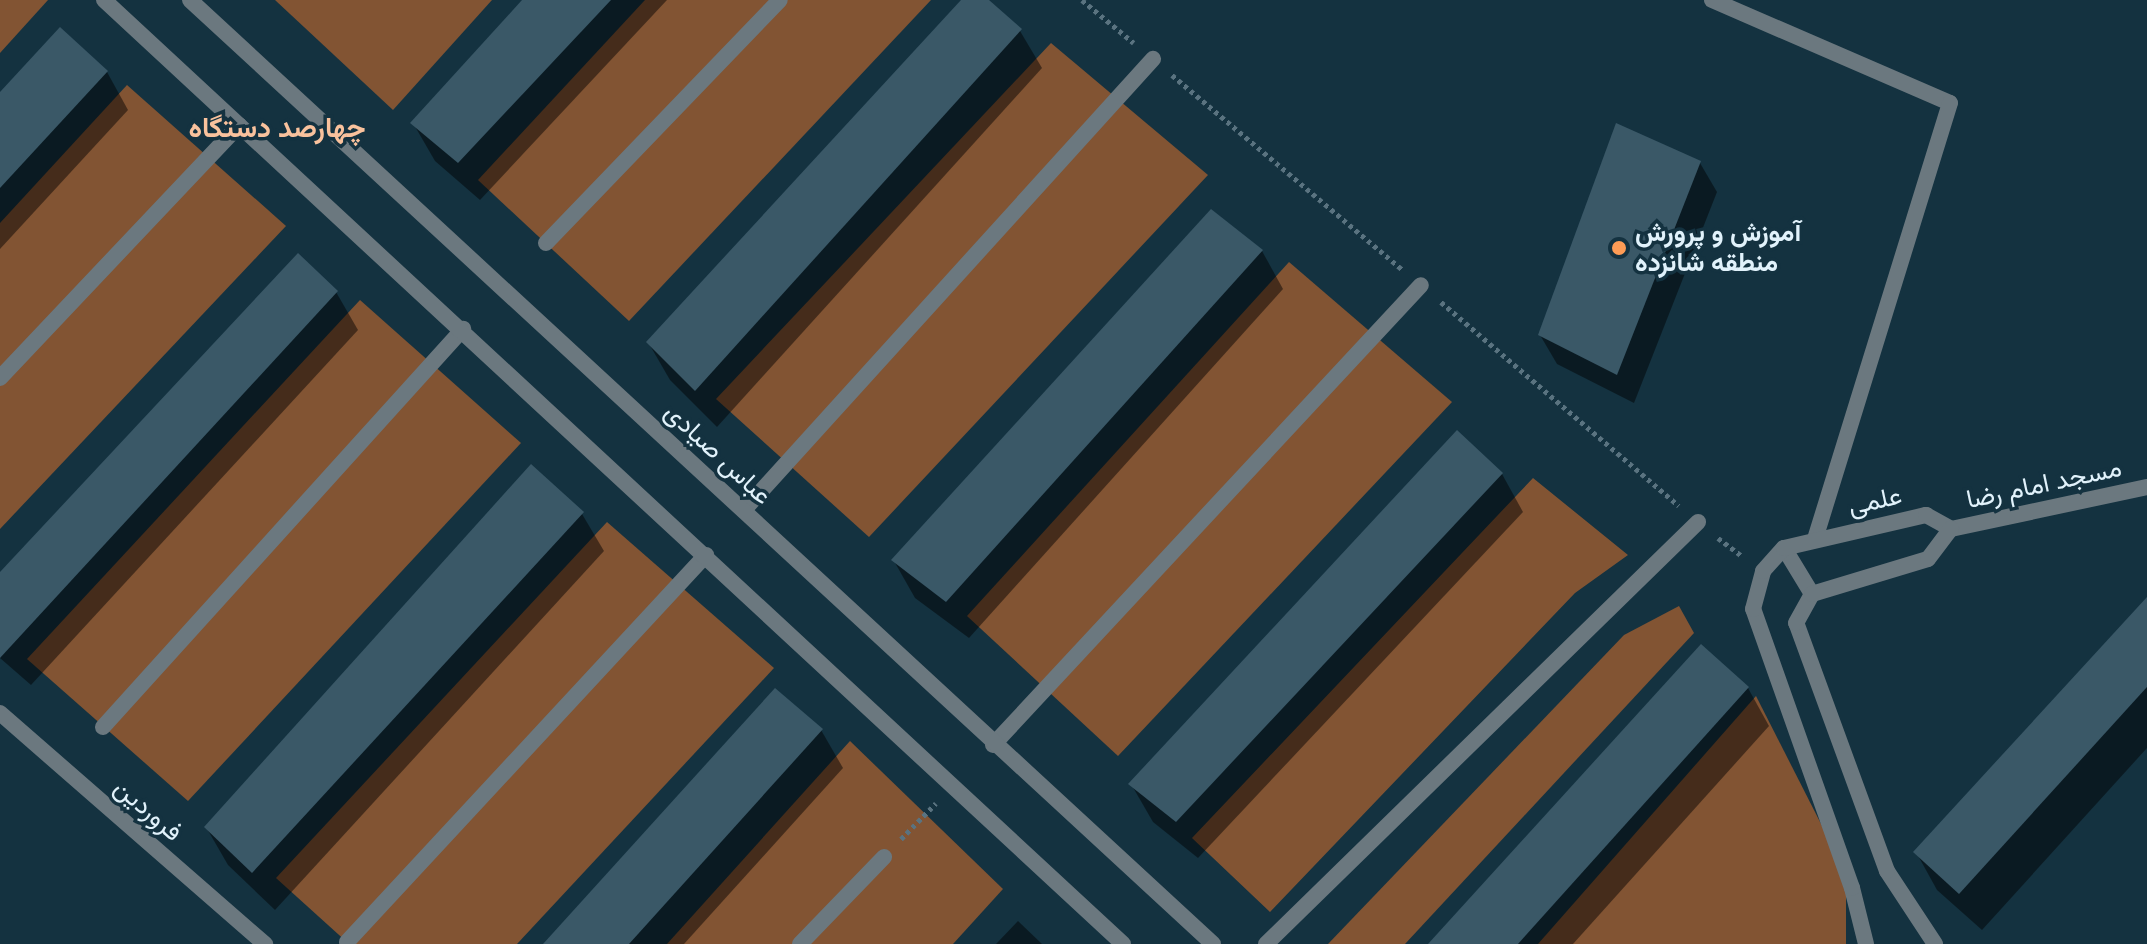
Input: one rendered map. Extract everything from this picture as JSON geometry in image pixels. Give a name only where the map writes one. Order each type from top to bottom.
[{"type":"street","points":[[104,0],[463,329],[1123,944]]},
{"type":"street","name":"عباس صیادی","points":[[190,0],[744,510],[993,745],[1213,944]]},
{"type":"street","points":[[546,243],[780,0]]},
{"type":"street","points":[[1712,0],[1950,103],[1815,538]]},
{"type":"street","points":[[744,510],[1153,59]]},
{"type":"street","points":[[0,378],[239,125]]},
{"type":"street","points":[[993,745],[1421,285]]},
{"type":"street","points":[[103,727],[463,329]]},
{"type":"street","name":"مسجد امام رضا","points":[[1951,529],[2147,487]]},
{"type":"street","name":"علمی","points":[[1784,548],[1815,538],[1926,515],[1951,529]]},
{"type":"street","points":[[1266,944],[1698,522]]},
{"type":"street","points":[[1935,944],[1887,871],[1796,623],[1812,594],[1928,559],[1951,529]]},
{"type":"street","points":[[1812,594],[1784,548],[1763,571],[1753,609],[1852,888],[1866,944]]},
{"type":"street","points":[[347,942],[706,555]]},
{"type":"street","name":"فروردین","points":[[0,713],[265,944]]},
{"type":"street","points":[[800,944],[884,857]]},
{"type":"path","points":[[884,857],[954,785]]},
{"type":"shaded area","points":[[0,0],[48,0],[0,53]]},
{"type":"shaded area","points":[[275,0],[492,0],[393,110]]},
{"type":"shaded area","points":[[645,0],[931,0],[629,321],[478,180]]},
{"type":"shaded area","points":[[1051,43],[1208,175],[869,537],[716,399]]},
{"type":"shaded area","points":[[127,85],[286,226],[0,529],[0,223]]},
{"type":"shaded area","points":[[1289,262],[1452,402],[1118,756],[967,616]]},
{"type":"shaded area","points":[[360,300],[521,443],[188,801],[27,659]]},
{"type":"shaded area","points":[[1533,478],[1628,555],[1575,593],[1270,912],[1192,838]]},
{"type":"shaded area","points":[[607,522],[774,668],[517,944],[349,944],[276,878]]},
{"type":"shaded area","points":[[1679,606],[1694,633],[1405,944],[1328,944],[1624,635]]},
{"type":"shaded area","points":[[1756,696],[1846,873],[1846,944],[1538,944]]},
{"type":"shaded area","points":[[850,741],[1003,889],[953,944],[667,944]]},
{"type":"building","points":[[522,0],[611,0],[458,163],[410,123]]},
{"type":"building","points":[[961,0],[989,0],[1022,29],[695,391],[646,342]]},
{"type":"building","points":[[60,27],[108,71],[0,188],[0,92]]},
{"type":"building","name":"آموزش و پرورش منطقه شانزده","points":[[1616,123],[1701,161],[1617,375],[1538,335]]},
{"type":"building","points":[[1211,209],[1263,250],[946,602],[891,560]]},
{"type":"building","points":[[298,253],[338,291],[0,658],[0,572]]},
{"type":"building","points":[[1457,430],[1503,473],[1176,822],[1128,784]]},
{"type":"building","points":[[531,464],[584,512],[252,873],[204,827]]},
{"type":"building","points":[[2147,597],[2147,687],[1959,894],[1913,852]]},
{"type":"building","points":[[1701,644],[1749,687],[1518,944],[1428,944]]},
{"type":"building","points":[[775,688],[823,729],[629,944],[543,944]]},
{"type":"place","name":"آموزش و پرورش منطقه شانزده","points":[[1619,248]]},
{"type":"district","name":"چهارصد دستگاه","points":[[277,128]]}]
